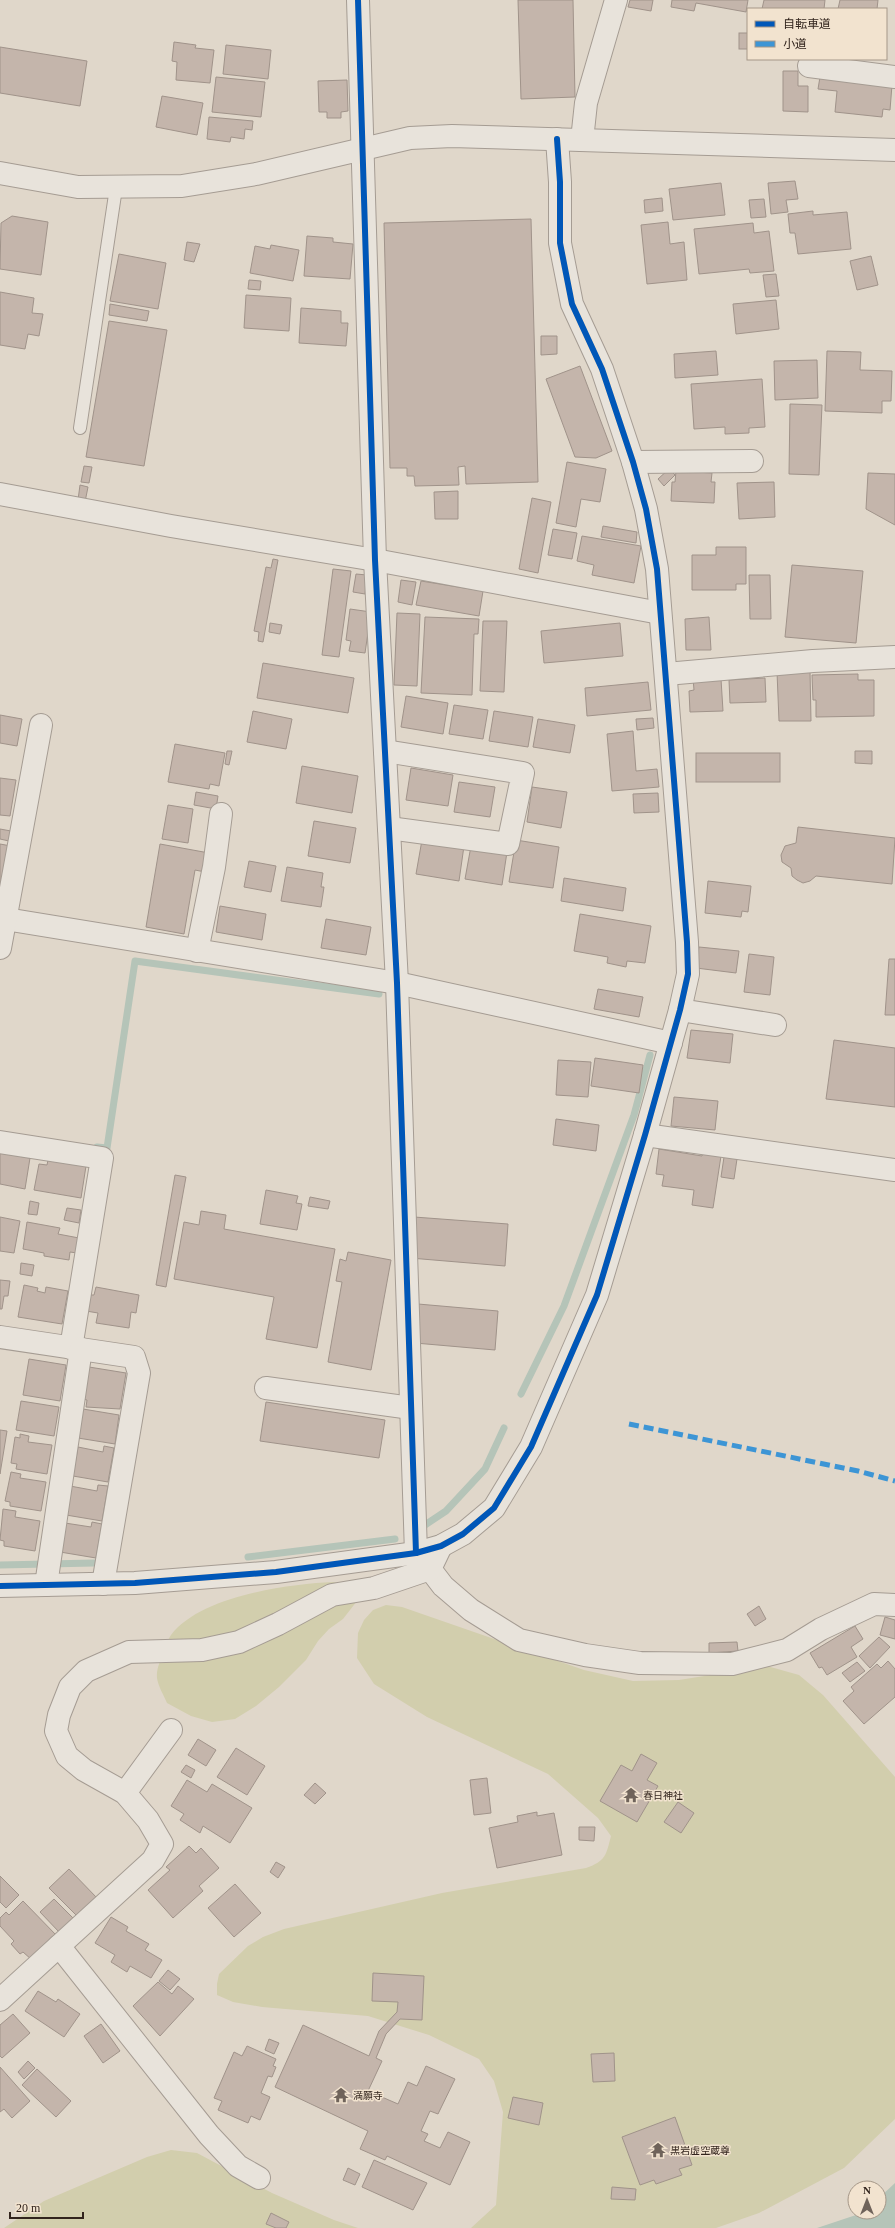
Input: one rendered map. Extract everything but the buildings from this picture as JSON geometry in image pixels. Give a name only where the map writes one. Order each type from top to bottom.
[{"type":"street","points":[[358,0],[361,150],[375,560],[396,983],[411,1408],[423,1561],[443,1586],[470,1610],[519,1640],[585,1656],[640,1663],[732,1664],[787,1650],[821,1629],[874,1604],[895,1605]]},
{"type":"street","points":[[582,140],[586,103],[616,0]]},
{"type":"street","points":[[809,66],[895,77]]},
{"type":"street","points":[[0,176],[78,187],[116,188],[182,186],[256,174],[410,138],[452,136],[895,150]]},
{"type":"street","points":[[0,2000],[153,1860],[162,1844],[148,1820],[125,1793],[84,1770],[67,1756],[56,1731],[59,1715],[70,1687],[86,1671],[129,1652],[202,1650],[239,1642],[278,1624],[332,1595],[374,1588],[423,1561],[441,1546],[463,1534],[494,1508],[531,1447],[597,1294],[645,1135],[680,1010],[688,974],[687,942],[657,569],[648,516],[633,462],[602,369],[572,304],[560,243],[560,182],[557,139]]},
{"type":"street","points":[[633,462],[752,461]]},
{"type":"street","points":[[0,494],[171,526],[375,560],[660,613]]},
{"type":"street","points":[[666,674],[813,661],[895,657]]},
{"type":"street","points":[[0,948],[3,918],[41,726]]},
{"type":"street","points":[[385,750],[523,774],[508,844],[389,828]]},
{"type":"street","points":[[197,951],[214,867],[221,814]]},
{"type":"street","points":[[3,918],[396,983],[671,1043]]},
{"type":"street","points":[[680,1010],[776,1025]]},
{"type":"street","points":[[645,1135],[895,1170]]},
{"type":"street","points":[[0,1142],[102,1158],[46,1585]]},
{"type":"street","points":[[0,1337],[134,1357],[139,1373],[103,1584]]},
{"type":"street","points":[[266,1388],[411,1408]]},
{"type":"street","points":[[0,1586],[136,1583],[423,1561]]},
{"type":"street","points":[[125,1793],[171,1730]]},
{"type":"street","points":[[59,1946],[209,2135],[238,2166],[259,2178]]},
{"type":"lane","points":[[80,428],[116,188]]},
{"type":"shaded area","points":[[333,1582],[352,1585],[357,1601],[343,1619],[329,1629],[318,1641],[306,1660],[279,1687],[256,1706],[235,1719],[212,1722],[191,1716],[167,1703],[158,1681],[158,1668],[171,1635],[184,1622],[202,1611],[223,1602],[246,1595],[270,1589]]},
{"type":"shaded area","points":[[386,1605],[402,1607],[584,1670],[633,1681],[679,1680],[767,1666],[799,1675],[823,1695],[895,1777],[895,2119],[844,2168],[759,2213],[716,2228],[471,2228],[496,2205],[503,2112],[494,2081],[479,2059],[429,2035],[368,2016],[262,2007],[233,2002],[217,1995],[219,1974],[248,1946],[263,1937],[284,1929],[442,1893],[586,1868],[598,1863],[606,1853],[611,1836],[598,1818],[548,1774],[427,1717],[374,1684],[357,1658],[358,1633],[364,1620],[373,1610]]},
{"type":"shaded area","points":[[171,2150],[197,2153],[272,2193],[334,2220],[358,2228],[4,2228],[44,2201],[147,2157]]},
{"type":"shaded area","points":[[895,2183],[895,2228],[817,2228],[847,2218],[847,2220],[887,2220],[887,2190]]},
{"type":"waterway","points":[[97,1147],[107,1148],[135,961],[379,994]]},
{"type":"waterway","points":[[521,1394],[564,1306],[634,1115],[650,1055]]},
{"type":"waterway","points":[[422,1523],[422,1527],[446,1511],[485,1469],[504,1428]]},
{"type":"waterway","points":[[248,1557],[395,1539]]},
{"type":"waterway","points":[[0,1565],[94,1563]]},
{"type":"marked path","points":[[629,1424],[858,1471],[895,1481]]},
{"type":"cycle path","points":[[358,0],[375,560],[397,983],[416,1553]]},
{"type":"cycle path","points":[[0,1586],[135,1583],[276,1572],[416,1553],[441,1546],[463,1534],[494,1508],[531,1447],[597,1295],[645,1135],[680,1010],[688,974],[687,942],[657,569],[646,509],[633,462],[602,369],[572,304],[560,243],[560,182],[557,139]]},
{"type":"place","name":"春日神社","points":[[631,1795]]},
{"type":"place","name":"満願寺","points":[[341,2095]]},
{"type":"place","name":"黒岩虚空蔵尊","points":[[658,2150]]}]
